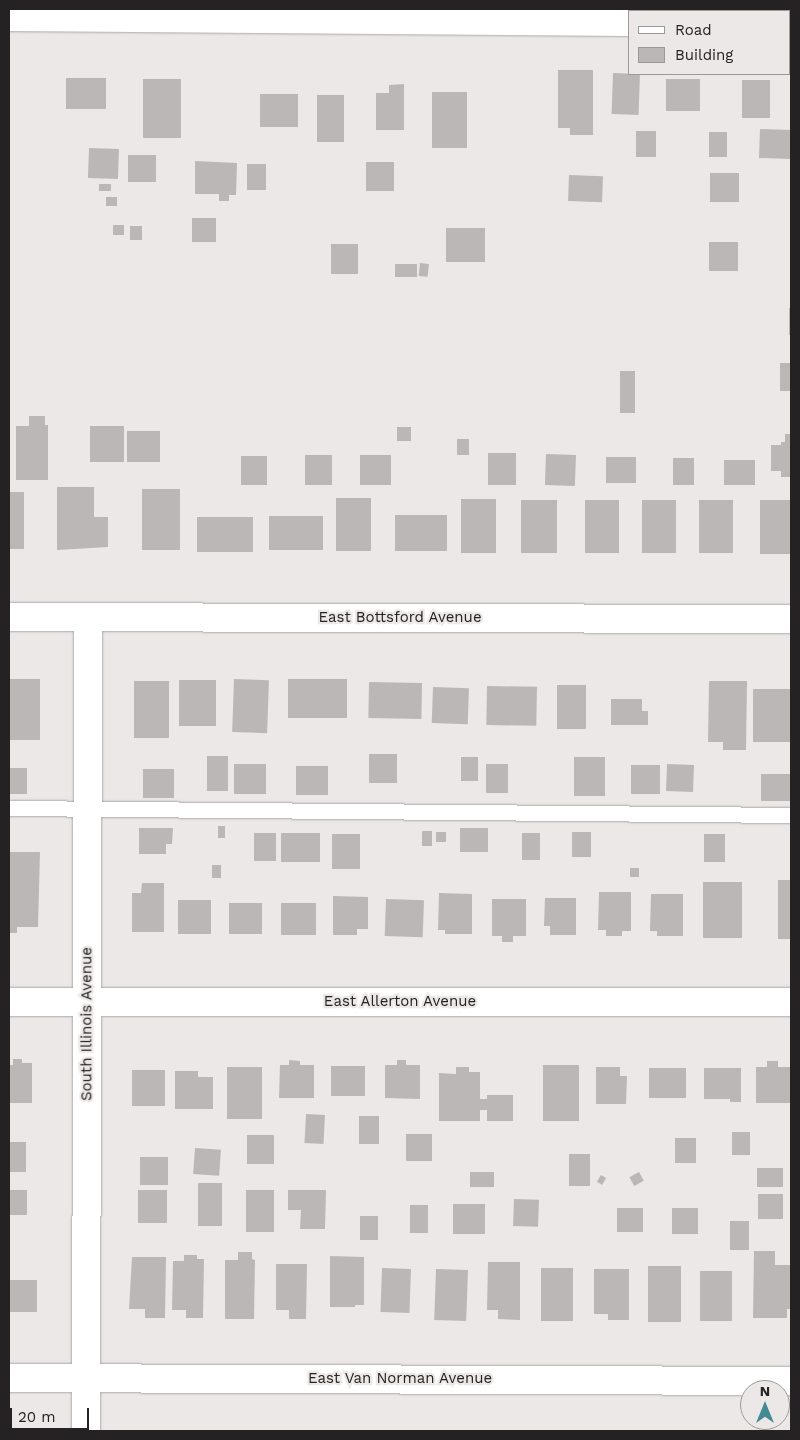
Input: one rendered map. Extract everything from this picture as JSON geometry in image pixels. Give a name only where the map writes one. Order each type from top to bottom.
[{"type":"street","points":[[9,17],[628,22]]},
{"type":"street","name":"East Bottsford Avenue","points":[[9,616],[791,619]]},
{"type":"street","name":"South Illinois Avenue","points":[[86,1431],[88,617]]},
{"type":"street","name":"East Allerton Avenue","points":[[9,1002],[791,1002]]},
{"type":"street","name":"East Van Norman Avenue","points":[[9,1378],[791,1381]]},
{"type":"lane","points":[[9,808],[791,815]]},
{"type":"building","points":[[558,70],[593,70],[593,135],[570,135],[570,128],[558,128]]},
{"type":"building","points":[[613,73],[640,75],[639,115],[612,114]]},
{"type":"building","points":[[66,78],[106,78],[106,109],[66,109]]},
{"type":"building","points":[[143,79],[181,79],[181,138],[143,138]]},
{"type":"building","points":[[666,79],[700,79],[700,111],[666,111]]},
{"type":"building","points":[[742,80],[770,80],[770,118],[742,118]]},
{"type":"building","points":[[404,84],[404,130],[376,130],[376,93],[389,93],[389,85]]},
{"type":"building","points":[[432,92],[467,92],[467,148],[432,148]]},
{"type":"building","points":[[260,94],[298,94],[298,127],[260,127]]},
{"type":"building","points":[[317,95],[344,95],[344,142],[317,142]]},
{"type":"building","points":[[760,129],[791,130],[790,159],[759,158]]},
{"type":"building","points":[[636,131],[656,131],[656,157],[636,157]]},
{"type":"building","points":[[709,132],[727,132],[727,157],[709,157]]},
{"type":"building","points":[[89,148],[119,149],[118,179],[88,178]]},
{"type":"building","points":[[128,155],[156,155],[156,182],[128,182]]},
{"type":"building","points":[[195,161],[237,163],[236,195],[229,195],[229,201],[219,201],[219,194],[195,194]]},
{"type":"building","points":[[366,162],[394,162],[394,191],[366,191]]},
{"type":"building","points":[[247,164],[266,164],[266,190],[247,190]]},
{"type":"building","points":[[710,173],[739,173],[739,202],[710,202]]},
{"type":"building","points":[[569,175],[603,176],[602,202],[568,201]]},
{"type":"building","points":[[99,184],[111,184],[111,191],[99,191]]},
{"type":"building","points":[[106,197],[117,197],[117,206],[106,206]]},
{"type":"building","points":[[192,218],[216,218],[216,242],[192,242]]},
{"type":"building","points":[[113,225],[124,225],[124,235],[113,235]]},
{"type":"building","points":[[130,226],[142,226],[142,240],[130,240]]},
{"type":"building","points":[[446,228],[485,228],[485,262],[446,262]]},
{"type":"building","points":[[709,242],[738,242],[738,271],[709,271]]},
{"type":"building","points":[[331,244],[358,244],[358,274],[331,274]]},
{"type":"building","points":[[420,263],[429,264],[428,277],[419,276]]},
{"type":"building","points":[[395,264],[417,264],[417,277],[395,277]]},
{"type":"building","points":[[789,308],[791,308],[791,335],[789,335]]},
{"type":"building","points":[[780,363],[791,363],[791,391],[780,391]]},
{"type":"building","points":[[620,371],[635,371],[635,413],[620,413]]},
{"type":"building","points":[[29,416],[45,416],[45,425],[48,425],[48,480],[16,480],[16,426],[29,426]]},
{"type":"building","points":[[90,426],[124,426],[124,462],[90,462]]},
{"type":"building","points":[[397,427],[411,427],[411,441],[397,441]]},
{"type":"building","points":[[127,431],[160,431],[160,462],[127,462]]},
{"type":"building","points":[[785,434],[791,434],[791,477],[781,477],[781,471],[771,471],[771,445],[781,445],[781,442],[785,442]]},
{"type":"building","points":[[457,439],[469,439],[469,455],[457,455]]},
{"type":"building","points":[[488,453],[516,453],[516,485],[488,485]]},
{"type":"building","points":[[546,454],[576,455],[575,486],[545,485]]},
{"type":"building","points":[[305,455],[332,455],[332,485],[305,485]]},
{"type":"building","points":[[360,455],[391,455],[391,485],[360,485]]},
{"type":"building","points":[[241,456],[267,456],[267,485],[241,485]]},
{"type":"building","points":[[606,457],[636,457],[636,483],[606,483]]},
{"type":"building","points":[[673,458],[694,458],[694,485],[673,485]]},
{"type":"building","points":[[724,460],[755,460],[755,485],[724,485]]},
{"type":"building","points":[[57,487],[94,487],[94,517],[108,517],[108,547],[57,550]]},
{"type":"building","points":[[142,489],[180,489],[180,550],[142,550]]},
{"type":"building","points":[[9,492],[24,492],[24,549],[9,549]]},
{"type":"building","points":[[336,498],[371,498],[371,551],[336,551]]},
{"type":"building","points":[[461,499],[496,499],[496,553],[461,553]]},
{"type":"building","points":[[521,500],[557,500],[557,553],[521,553]]},
{"type":"building","points":[[585,500],[619,500],[619,553],[585,553]]},
{"type":"building","points":[[642,500],[676,500],[676,553],[642,553]]},
{"type":"building","points":[[699,500],[733,500],[733,553],[699,553]]},
{"type":"building","points":[[760,500],[791,500],[791,554],[760,554]]},
{"type":"building","points":[[395,515],[447,515],[447,551],[395,551]]},
{"type":"building","points":[[269,516],[323,516],[323,550],[269,550]]},
{"type":"building","points":[[197,517],[253,517],[253,552],[197,552]]},
{"type":"building","points":[[9,679],[40,679],[40,740],[9,740]]},
{"type":"building","points":[[234,679],[269,680],[267,733],[232,732]]},
{"type":"building","points":[[288,679],[347,679],[347,718],[288,718]]},
{"type":"building","points":[[179,680],[216,680],[216,726],[179,726]]},
{"type":"building","points":[[134,681],[169,681],[169,738],[134,738]]},
{"type":"building","points":[[709,681],[747,681],[746,750],[723,750],[723,742],[708,742]]},
{"type":"building","points":[[369,682],[422,683],[421,719],[368,718]]},
{"type":"building","points":[[557,685],[586,685],[586,729],[557,729]]},
{"type":"building","points":[[487,686],[537,687],[536,726],[486,725]]},
{"type":"building","points":[[433,687],[469,688],[468,724],[432,723]]},
{"type":"building","points":[[753,689],[791,689],[791,742],[753,742]]},
{"type":"building","points":[[611,699],[642,699],[642,711],[648,711],[648,725],[611,725]]},
{"type":"building","points":[[369,754],[397,754],[397,783],[369,783]]},
{"type":"building","points":[[207,756],[228,756],[228,791],[207,791]]},
{"type":"building","points":[[461,757],[478,757],[478,781],[461,781]]},
{"type":"building","points":[[574,757],[605,757],[605,796],[574,796]]},
{"type":"building","points":[[234,764],[266,764],[266,794],[234,794]]},
{"type":"building","points":[[486,764],[508,764],[508,793],[486,793]]},
{"type":"building","points":[[667,764],[694,765],[693,792],[666,791]]},
{"type":"building","points":[[631,765],[660,765],[660,794],[631,794]]},
{"type":"building","points":[[296,766],[328,766],[328,795],[296,795]]},
{"type":"building","points":[[9,768],[27,768],[27,794],[9,794]]},
{"type":"building","points":[[143,769],[174,769],[174,798],[143,798]]},
{"type":"building","points":[[761,774],[790,774],[790,801],[761,801]]},
{"type":"building","points":[[218,826],[225,826],[225,838],[218,838]]},
{"type":"building","points":[[139,828],[173,828],[172,844],[166,844],[166,854],[139,854]]},
{"type":"building","points":[[460,828],[488,828],[488,852],[460,852]]},
{"type":"building","points":[[422,831],[432,831],[432,846],[422,846]]},
{"type":"building","points":[[436,832],[446,832],[446,842],[436,842]]},
{"type":"building","points":[[572,832],[591,832],[591,857],[572,857]]},
{"type":"building","points":[[254,833],[276,833],[276,861],[254,861]]},
{"type":"building","points":[[281,833],[320,833],[320,862],[281,862]]},
{"type":"building","points":[[522,833],[540,833],[540,860],[522,860]]},
{"type":"building","points":[[332,834],[360,834],[360,869],[332,869]]},
{"type":"building","points":[[704,834],[725,834],[725,862],[704,862]]},
{"type":"building","points":[[10,852],[40,852],[38,927],[17,927],[17,933],[9,933]]},
{"type":"building","points":[[212,865],[221,865],[221,878],[212,878]]},
{"type":"building","points":[[630,868],[639,868],[639,877],[630,877]]},
{"type":"building","points":[[778,880],[791,880],[791,939],[778,939]]},
{"type":"building","points":[[703,882],[742,882],[742,938],[703,938]]},
{"type":"building","points":[[142,883],[164,883],[164,932],[132,932],[132,893],[141,893]]},
{"type":"building","points":[[599,892],[631,892],[631,931],[622,931],[622,936],[606,936],[606,930],[598,930]]},
{"type":"building","points":[[439,893],[472,894],[472,934],[445,934],[445,930],[438,930]]},
{"type":"building","points":[[651,894],[683,894],[683,936],[657,936],[657,931],[650,931]]},
{"type":"building","points":[[333,896],[368,897],[368,929],[357,929],[357,935],[333,935]]},
{"type":"building","points":[[545,898],[576,898],[576,935],[550,935],[550,926],[544,926]]},
{"type":"building","points":[[386,899],[424,900],[423,937],[385,936]]},
{"type":"building","points":[[492,899],[526,899],[526,936],[513,936],[513,942],[502,942],[502,936],[492,936]]},
{"type":"building","points":[[178,900],[211,900],[211,934],[178,934]]},
{"type":"building","points":[[229,903],[262,903],[262,934],[229,934]]},
{"type":"building","points":[[281,903],[316,903],[316,935],[281,935]]},
{"type":"building","points":[[13,1059],[22,1059],[22,1063],[32,1063],[32,1103],[9,1103],[9,1065],[13,1065]]},
{"type":"building","points":[[289,1060],[300,1061],[300,1065],[314,1065],[314,1098],[279,1098],[280,1065],[289,1065]]},
{"type":"building","points":[[397,1060],[406,1060],[406,1065],[420,1065],[420,1099],[385,1098],[385,1065],[397,1065]]},
{"type":"building","points":[[767,1061],[778,1061],[778,1067],[791,1067],[790,1103],[756,1103],[756,1067],[767,1067]]},
{"type":"building","points":[[543,1065],[579,1065],[579,1121],[543,1121]]},
{"type":"building","points":[[331,1066],[365,1066],[365,1096],[331,1096]]},
{"type":"building","points":[[227,1067],[262,1067],[262,1119],[227,1119]]},
{"type":"building","points":[[456,1067],[469,1067],[469,1072],[480,1072],[480,1099],[487,1099],[487,1095],[513,1095],[513,1121],[487,1121],[487,1110],[480,1110],[480,1121],[439,1121],[439,1073],[456,1074]]},
{"type":"building","points":[[596,1067],[620,1067],[620,1076],[627,1076],[626,1104],[596,1104]]},
{"type":"building","points":[[649,1068],[686,1068],[686,1098],[649,1098]]},
{"type":"building","points":[[704,1068],[741,1068],[741,1102],[730,1102],[730,1099],[704,1099]]},
{"type":"building","points":[[132,1070],[165,1070],[165,1106],[132,1106]]},
{"type":"building","points":[[175,1071],[198,1071],[198,1077],[213,1077],[213,1109],[175,1109]]},
{"type":"building","points":[[306,1114],[325,1115],[323,1144],[304,1143]]},
{"type":"building","points":[[359,1116],[379,1116],[379,1144],[359,1144]]},
{"type":"building","points":[[732,1132],[750,1132],[750,1155],[732,1155]]},
{"type":"building","points":[[406,1134],[432,1134],[432,1161],[406,1161]]},
{"type":"building","points":[[247,1135],[274,1135],[274,1164],[247,1164]]},
{"type":"building","points":[[675,1138],[696,1138],[696,1163],[675,1163]]},
{"type":"building","points":[[9,1142],[26,1142],[26,1172],[9,1172]]},
{"type":"building","points":[[195,1148],[221,1150],[219,1176],[193,1174]]},
{"type":"building","points":[[569,1154],[590,1154],[590,1186],[569,1186]]},
{"type":"building","points":[[140,1157],[168,1157],[168,1185],[140,1185]]},
{"type":"building","points":[[757,1168],[783,1168],[783,1187],[757,1187]]},
{"type":"building","points":[[470,1172],[494,1172],[494,1187],[470,1187]]},
{"type":"building","points":[[639,1172],[644,1181],[634,1186],[629,1177]]},
{"type":"building","points":[[601,1175],[606,1178],[602,1185],[597,1182]]},
{"type":"building","points":[[198,1183],[222,1183],[222,1226],[198,1226]]},
{"type":"building","points":[[9,1190],[27,1190],[27,1215],[9,1215]]},
{"type":"building","points":[[138,1190],[167,1190],[167,1223],[138,1223]]},
{"type":"building","points":[[246,1190],[274,1190],[274,1232],[246,1232]]},
{"type":"building","points":[[288,1190],[326,1190],[325,1229],[300,1229],[301,1210],[288,1210]]},
{"type":"building","points":[[758,1194],[783,1194],[783,1219],[758,1219]]},
{"type":"building","points":[[514,1199],[539,1200],[538,1227],[513,1226]]},
{"type":"building","points":[[453,1204],[485,1204],[485,1234],[453,1234]]},
{"type":"building","points":[[410,1205],[428,1205],[428,1233],[410,1233]]},
{"type":"building","points":[[617,1208],[643,1208],[643,1232],[617,1232]]},
{"type":"building","points":[[672,1208],[698,1208],[698,1234],[672,1234]]},
{"type":"building","points":[[360,1216],[378,1216],[378,1240],[360,1240]]},
{"type":"building","points":[[730,1221],[749,1221],[749,1250],[730,1250]]},
{"type":"building","points":[[754,1251],[775,1251],[775,1265],[791,1265],[791,1309],[787,1309],[787,1318],[753,1318]]},
{"type":"building","points":[[238,1252],[252,1252],[252,1259],[255,1260],[254,1319],[225,1319],[225,1260],[238,1260]]},
{"type":"building","points":[[184,1255],[197,1255],[197,1259],[204,1259],[203,1318],[186,1318],[186,1310],[172,1310],[173,1261],[184,1261]]},
{"type":"building","points":[[330,1256],[364,1257],[364,1305],[330,1307]]},
{"type":"building","points":[[132,1257],[166,1257],[165,1318],[145,1318],[145,1309],[129,1309]]},
{"type":"building","points":[[488,1262],[520,1262],[520,1320],[498,1319],[498,1310],[487,1310]]},
{"type":"building","points":[[276,1264],[307,1264],[306,1319],[289,1319],[289,1310],[276,1310]]},
{"type":"building","points":[[648,1266],[681,1266],[681,1322],[648,1322]]},
{"type":"building","points":[[382,1268],[411,1269],[409,1313],[380,1312]]},
{"type":"building","points":[[541,1268],[573,1268],[573,1321],[541,1321]]},
{"type":"building","points":[[436,1269],[468,1270],[466,1321],[434,1320]]},
{"type":"building","points":[[594,1269],[629,1269],[629,1320],[608,1320],[608,1314],[594,1314]]},
{"type":"building","points":[[700,1271],[732,1271],[732,1321],[700,1321]]},
{"type":"building","points":[[9,1280],[37,1280],[37,1312],[9,1312]]}]
